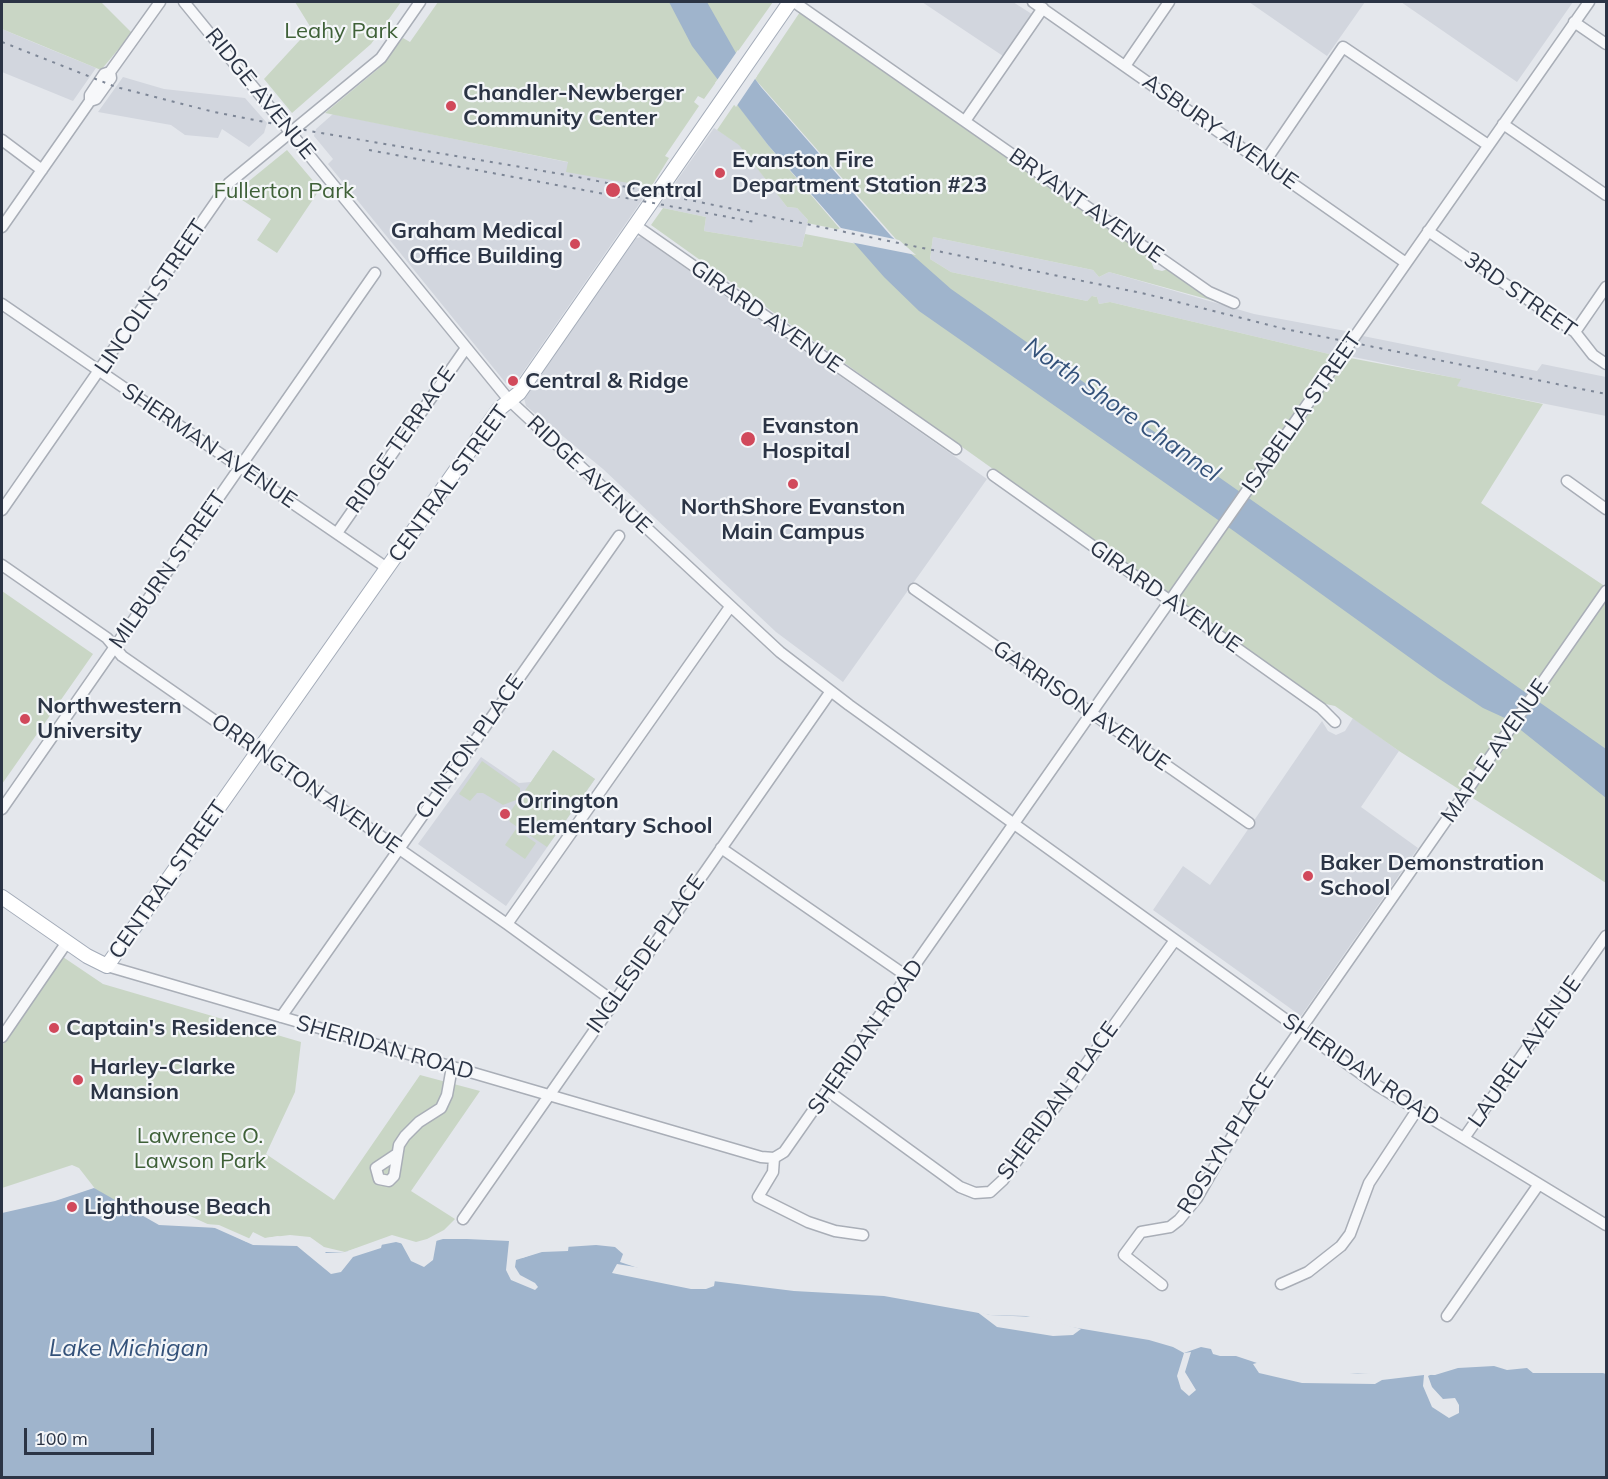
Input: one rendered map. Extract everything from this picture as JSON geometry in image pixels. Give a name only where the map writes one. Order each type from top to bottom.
[{"type":"main road","name":"CENTRAL STREET","points":[[108,966],[499,410],[519,393],[717,106],[792,2]]},
{"type":"main road","name":"SHERIDAN ROAD","points":[[2,897],[67,942],[108,966]]},
{"type":"street","points":[[2,227],[90,101],[90,95],[104,74],[110,72],[160,2]]},
{"type":"street","name":"RIDGE AVENUE","points":[[184,2],[509,400],[780,652],[1015,825]]},
{"type":"street","name":"LINCOLN STREET","points":[[2,510],[229,183],[381,58],[420,2]]},
{"type":"street","name":"BRYANT AVENUE","points":[[792,2],[1209,292],[1234,303]]},
{"type":"street","name":"ASBURY AVENUE","points":[[1033,2],[1407,263]]},
{"type":"street","points":[[1125,66],[1169,2]]},
{"type":"street","name":"ISABELLA STREET","points":[[1015,825],[1589,2]]},
{"type":"street","points":[[965,121],[1043,8]]},
{"type":"street","points":[[1574,22],[1606,44]]},
{"type":"street","points":[[1264,164],[1343,47],[1488,145]]},
{"type":"street","points":[[1503,124],[1606,195]]},
{"type":"street","points":[[2,140],[42,170]]},
{"type":"street","name":"GIRARD AVENUE","points":[[635,225],[956,449]]},
{"type":"street","name":"3RD STREET","points":[[1428,231],[1575,332],[1593,355],[1606,364]]},
{"type":"street","name":"MILBURN STREET","points":[[2,808],[375,273]]},
{"type":"street","points":[[1575,332],[1606,287]]},
{"type":"street","name":"SHERMAN AVENUE","points":[[2,304],[387,568]]},
{"type":"street","name":"RIDGE TERRACE","points":[[337,533],[466,348]]},
{"type":"street","name":"GIRARD AVENUE","points":[[993,475],[1321,708],[1335,722]]},
{"type":"street","points":[[1567,481],[1606,509]]},
{"type":"street","name":"CLINTON PLACE","points":[[281,1017],[619,536]]},
{"type":"street","name":"ORRINGTON AVENUE","points":[[2,565],[107,638],[122,656],[507,924],[613,1002]]},
{"type":"street","name":"GARRISON AVENUE","points":[[914,589],[1249,823]]},
{"type":"street","name":"MAPLE AVENUE","points":[[1300,1030],[1606,591]]},
{"type":"street","points":[[507,924],[730,607]]},
{"type":"street","name":"INGLESIDE PLACE","points":[[463,1219],[831,691]]},
{"type":"street","name":"SHERIDAN ROAD","points":[[108,966],[548,1096],[761,1157],[774,1158],[793,1141],[1015,825],[1378,1086],[1606,1225]]},
{"type":"street","points":[[721,848],[908,977]]},
{"type":"street","name":"LAUREL AVENUE","points":[[1464,1138],[1606,936]]},
{"type":"street","name":"SHERIDAN PLACE","points":[[828,1092],[960,1187],[975,1193],[990,1192],[1003,1180],[1175,940]]},
{"type":"street","points":[[2,1037],[67,942]]},
{"type":"street","name":"ROSLYN PLACE","points":[[1162,1285],[1124,1255],[1141,1232],[1170,1227],[1185,1214],[1225,1153],[1261,1086],[1300,1030]]},
{"type":"street","points":[[397,1154],[405,1136],[419,1122],[441,1108],[447,1095],[452,1067]]},
{"type":"street","points":[[1281,1284],[1308,1272],[1341,1246],[1350,1234],[1373,1177],[1418,1110]]},
{"type":"street","points":[[774,1158],[773,1172],[758,1197],[808,1222],[836,1231],[863,1235]]},
{"type":"street","points":[[1447,1316],[1539,1184]]},
{"type":"shaded area","points":[[922,2],[1013,2],[1035,16],[1006,58]]},
{"type":"shaded area","points":[[1249,2],[1365,2],[1327,56]]},
{"type":"shaded area","points":[[1401,2],[1573,2],[1517,82]]},
{"type":"shaded area","points":[[2,29],[96,68],[73,101],[2,72]]},
{"type":"shaded area","points":[[123,77],[164,89],[245,98],[267,123],[264,133],[249,147],[222,129],[218,138],[185,135],[171,125],[98,112]]},
{"type":"shaded area","points":[[333,114],[586,166],[651,187],[514,385],[509,387],[328,164],[333,159],[314,136],[316,129]]},
{"type":"shaded area","points":[[714,128],[739,144],[787,207],[797,208],[808,220],[802,247],[704,231],[706,217],[658,207]]},
{"type":"shaded area","name":"Evanston Hospital","points":[[641,237],[987,479],[843,682],[776,632],[603,469],[526,406],[524,398],[636,238]]},
{"type":"shaded area","points":[[933,237],[1093,270],[1099,277],[1109,272],[1254,314],[1351,332],[1336,355],[1329,354],[1110,302],[1099,304],[1097,297],[1093,296],[1087,301],[951,272],[930,259]]},
{"type":"shaded area","points":[[1363,336],[1537,371],[1542,364],[1606,377],[1606,416],[1456,386],[1460,379],[1349,356]]},
{"type":"shaded area","name":"Baker Demonstration School","points":[[1353,718],[1399,751],[1361,807],[1418,848],[1301,1016],[1153,910],[1183,866],[1210,885],[1322,721],[1328,731],[1336,735],[1345,731]]},
{"type":"shaded area","name":"Orrington Elementary School","points":[[553,750],[595,779],[506,906],[418,844],[481,757],[519,783],[531,782]]},
{"type":"green space","points":[[2,2],[101,2],[132,33],[101,70],[2,29]]},
{"type":"green space","name":"Leahy Park","points":[[295,2],[401,2],[371,44],[292,113],[264,79],[311,28]]},
{"type":"green space","points":[[438,2],[773,2],[704,99],[698,96],[694,102],[699,106],[665,156],[669,158],[651,187],[566,172],[568,162],[325,113],[378,69],[403,38],[410,42]]},
{"type":"green space","points":[[800,12],[1149,256],[1154,269],[1162,271],[1168,269],[1214,301],[1109,272],[1099,277],[1093,270],[933,237],[930,259],[951,272],[1087,301],[1092,296],[1097,297],[1099,304],[1110,302],[1329,354],[1461,379],[1457,386],[1543,404],[1481,503],[1606,587],[1606,883],[1399,751],[1335,706],[1321,703],[651,225],[663,208],[706,217],[704,231],[802,247],[805,234],[909,254],[755,79]]},
{"type":"green space","points":[[736,102],[768,145],[841,230],[807,223],[808,220],[797,208],[787,207],[739,145],[717,130]]},
{"type":"green space","name":"Fullerton Park","points":[[287,150],[320,189],[277,253],[257,240],[271,219],[236,196],[249,181]]},
{"type":"green space","name":"Northwestern University","points":[[2,591],[93,654],[2,784]]},
{"type":"green space","points":[[553,750],[595,779],[547,847],[510,822],[508,815]]},
{"type":"green space","points":[[482,761],[520,788],[520,795],[516,800],[503,805],[483,793],[477,793],[470,801],[459,794]]},
{"type":"green space","points":[[516,829],[536,843],[525,859],[505,845]]},
{"type":"green space","name":"Lawrence O. Lawson Park","points":[[63,957],[103,984],[301,1042],[295,1092],[266,1154],[334,1200],[420,1075],[480,1091],[411,1191],[455,1219],[444,1230],[427,1239],[416,1242],[392,1235],[345,1252],[324,1247],[310,1237],[290,1235],[265,1238],[253,1232],[247,1242],[179,1211],[163,1214],[146,1210],[137,1202],[125,1203],[100,1195],[79,1168],[72,1165],[2,1188],[2,1046]]},
{"type":"water","name":"North Shore Channel","points":[[669,2],[707,2],[736,53],[761,87],[891,236],[951,289],[1606,749],[1606,798],[1507,719],[1483,708],[1438,678],[1231,529],[919,311],[884,277],[768,145],[692,46]]},
{"type":"water","name":"Lake Michigan","points":[[94,1188],[159,1225],[218,1228],[247,1242],[290,1244],[322,1252],[345,1252],[396,1242],[415,1247],[443,1239],[467,1239],[509,1241],[512,1253],[522,1258],[551,1248],[596,1245],[615,1247],[623,1254],[620,1262],[656,1274],[794,1291],[884,1296],[990,1315],[1026,1316],[1071,1327],[1149,1340],[1184,1353],[1201,1347],[1211,1349],[1213,1354],[1220,1356],[1236,1356],[1260,1364],[1323,1373],[1435,1375],[1458,1368],[1494,1366],[1507,1370],[1527,1368],[1533,1373],[1603,1373],[1606,1374],[1606,1477],[2,1477],[2,1213],[55,1201]]},
{"type":"pier","points":[[738,50],[757,76],[736,107],[715,83]]},
{"type":"pier","points":[[838,229],[899,240],[916,255],[850,242]]},
{"type":"pier","points":[[206,1224],[219,1225],[253,1240],[278,1236],[307,1247],[321,1248],[326,1253],[345,1252],[383,1240],[381,1248],[353,1257],[341,1272],[331,1274],[297,1246],[253,1245]]},
{"type":"pier","points":[[437,1238],[433,1260],[424,1267],[411,1261],[399,1239],[415,1244]]},
{"type":"pier","points":[[509,1241],[513,1242],[515,1251],[523,1255],[550,1245],[569,1243],[568,1251],[542,1252],[516,1260],[515,1267],[520,1275],[535,1283],[538,1287],[535,1290],[511,1280],[506,1270]]},
{"type":"pier","points":[[617,1264],[715,1280],[714,1286],[706,1289],[691,1289],[612,1273]]},
{"type":"pier","points":[[976,1311],[990,1315],[1036,1317],[1081,1329],[1073,1335],[1053,1336],[997,1327]]},
{"type":"pier","points":[[1191,1352],[1185,1372],[1196,1390],[1189,1396],[1181,1389],[1177,1376],[1184,1353]]},
{"type":"pier","points":[[1260,1362],[1358,1374],[1417,1369],[1438,1371],[1428,1376],[1432,1387],[1443,1399],[1455,1398],[1459,1405],[1459,1413],[1449,1418],[1432,1407],[1423,1386],[1424,1375],[1382,1380],[1375,1384],[1302,1383],[1259,1373],[1253,1364]]},
{"type":"railway","points":[[2,42],[116,87],[214,112],[315,132],[573,176],[1146,294],[1285,329],[1606,394]]},
{"type":"railway","points":[[369,150],[755,222]]},
{"type":"place","name":"Chandler-Newberger Community Center","points":[[451,106]]},
{"type":"place","name":"Evanston Fire Department Station #23","points":[[720,173]]},
{"type":"place","name":"Central","points":[[613,190]]},
{"type":"place","name":"Graham Medical Office Building","points":[[575,244]]},
{"type":"place","name":"Central & Ridge","points":[[513,381]]},
{"type":"place","name":"Evanston Hospital","points":[[748,439]]},
{"type":"place","name":"NorthShore Evanston Main Campus","points":[[793,484]]},
{"type":"place","name":"Northwestern University","points":[[25,719]]},
{"type":"place","name":"Orrington Elementary School","points":[[505,814]]},
{"type":"place","name":"Baker Demonstration School","points":[[1308,876]]},
{"type":"place","name":"Captain's Residence","points":[[54,1028]]},
{"type":"place","name":"Harley-Clarke Mansion","points":[[78,1080]]},
{"type":"place","name":"Lighthouse Beach","points":[[72,1207]]}]
